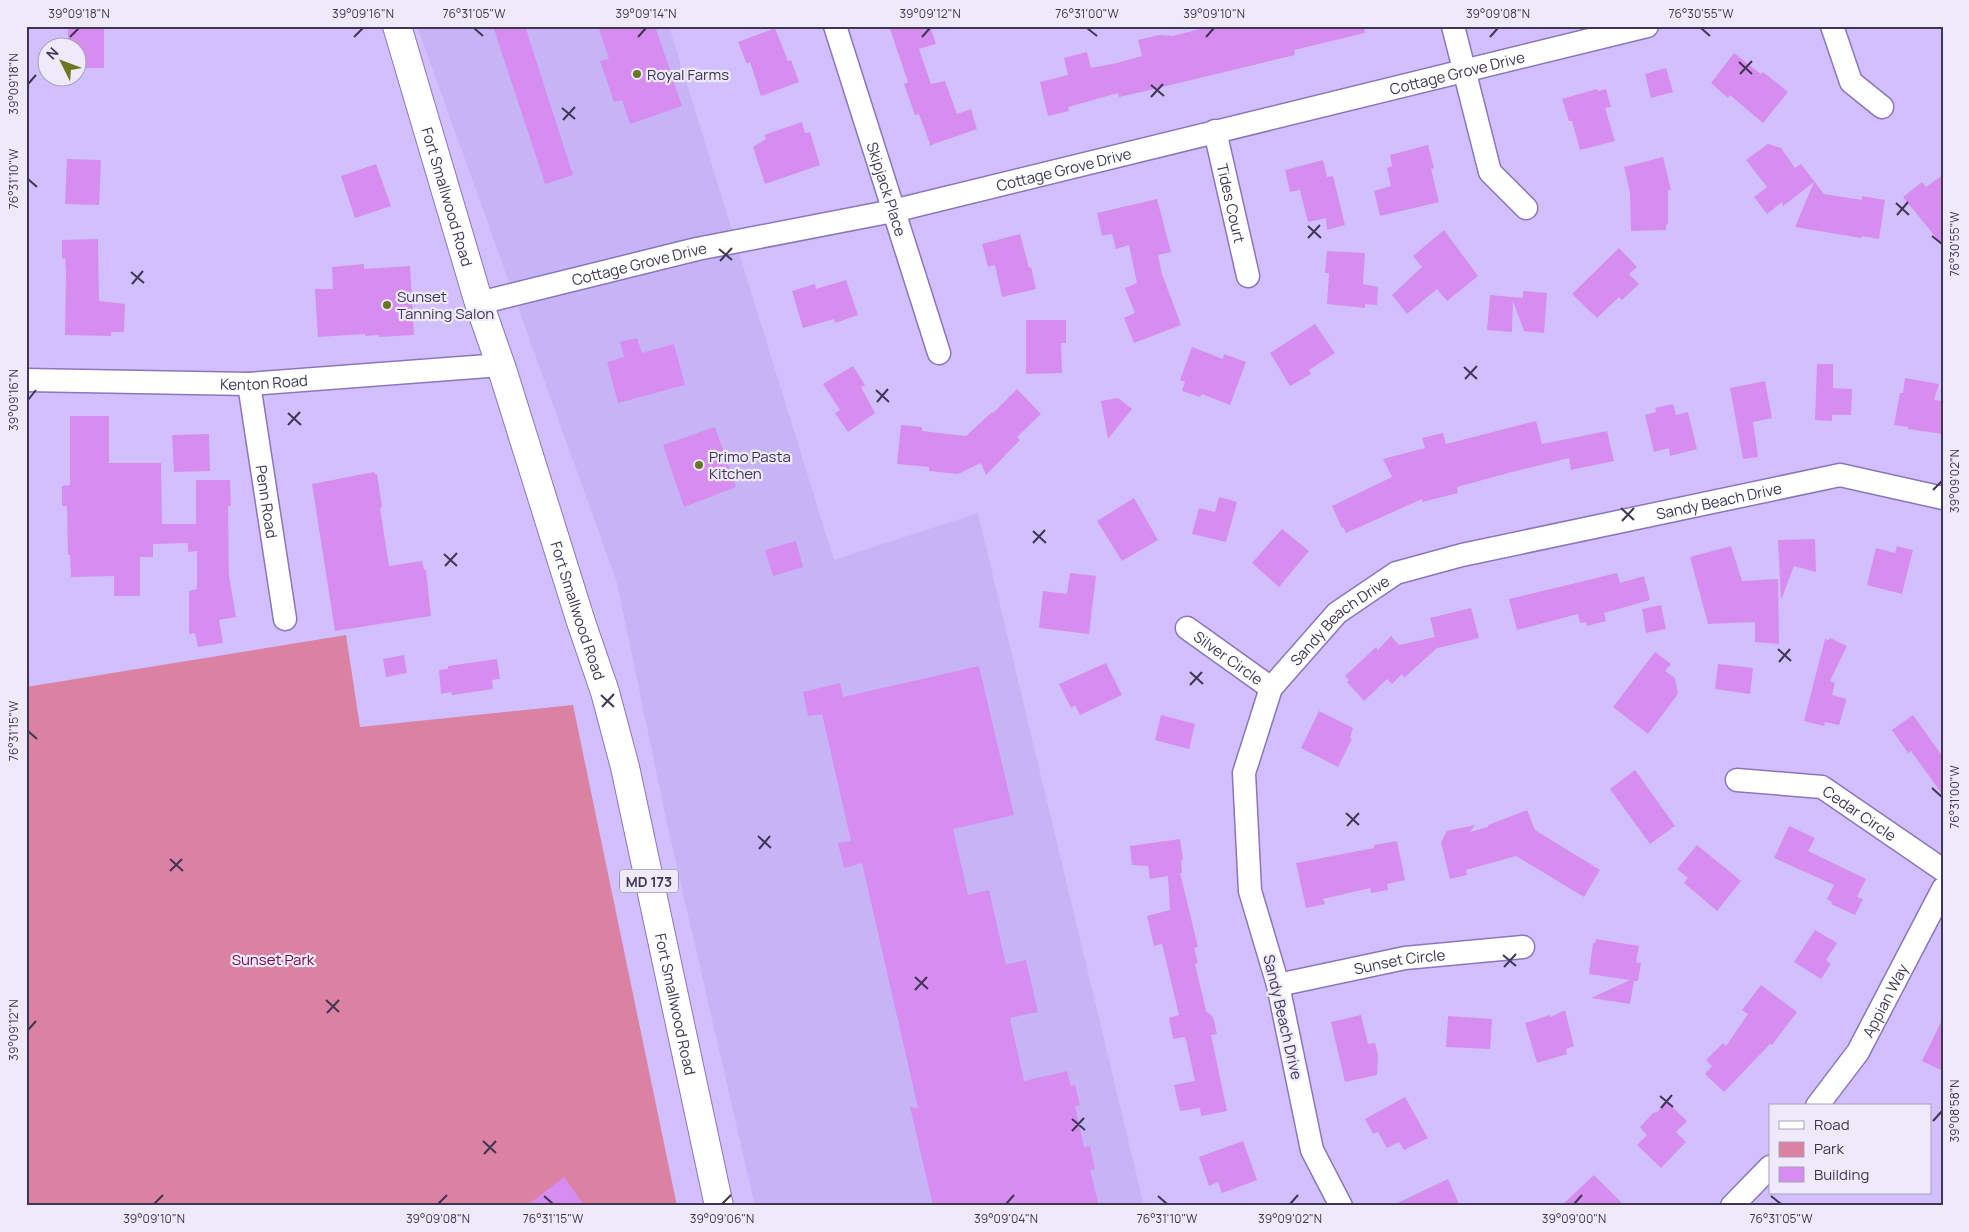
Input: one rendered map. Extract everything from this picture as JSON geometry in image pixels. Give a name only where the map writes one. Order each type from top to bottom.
[{"type":"main road","name":"Fort Smallwood Road","points":[[398,26],[479,303],[501,364],[581,622],[605,692],[625,767],[719,1206]]},
{"type":"street","name":"Skipjack Place","points":[[835,26],[939,353]]},
{"type":"street","points":[[1453,26],[1490,172],[1526,208]]},
{"type":"street","name":"Cottage Grove Drive","points":[[479,303],[697,248],[893,211],[1647,26]]},
{"type":"street","points":[[1832,26],[1851,82],[1882,108]]},
{"type":"street","name":"Tides Court","points":[[1215,131],[1248,276]]},
{"type":"street","name":"Kenton Road","points":[[26,380],[249,384],[501,364]]},
{"type":"street","name":"Penn Road","points":[[249,384],[284,620]]},
{"type":"street","name":"Sandy Beach Drive","points":[[1341,1206],[1312,1150],[1278,985],[1250,891],[1244,773],[1271,688],[1337,613],[1396,573],[1472,553],[1840,475],[1943,498]]},
{"type":"street","name":"Silver Circle","points":[[1187,628],[1271,688]]},
{"type":"street","name":"Cedar Circle","points":[[1737,780],[1822,787],[1943,870]]},
{"type":"street","name":"Appian Way","points":[[1819,1104],[1858,1052],[1943,889]]},
{"type":"street","name":"Sunset Circle","points":[[1278,985],[1404,958],[1523,947]]},
{"type":"street","points":[[1732,1206],[1769,1168]]},
{"type":"shaded area","points":[[417,26],[669,26],[834,560],[978,513],[1144,1206],[755,1206],[667,824],[617,583]]},
{"type":"green space","name":"Sunset Park","points":[[346,635],[360,727],[573,705],[677,1206],[26,1206],[26,687]]},
{"type":"building","points":[[68,26],[104,26],[104,68],[88,68],[88,38],[68,38]]},
{"type":"building","points":[[493,26],[525,26],[573,175],[545,184]]},
{"type":"building","name":"Royal Farms","points":[[598,26],[655,26],[682,106],[630,124],[622,100],[614,102],[600,61],[609,59]]},
{"type":"building","points":[[889,26],[930,26],[936,44],[919,49],[931,84],[945,81],[957,114],[971,109],[977,129],[928,146],[930,144],[919,114],[915,115],[904,84],[908,82]]},
{"type":"building","points":[[1211,26],[1364,26],[1365,33],[1294,50],[1295,55],[1119,97],[1118,93],[1068,107],[1069,111],[1048,116],[1040,82],[1068,75],[1064,58],[1087,52],[1091,68],[1117,63],[1142,56],[1138,40],[1159,35],[1173,36]]},
{"type":"building","points":[[775,28],[788,61],[791,60],[799,82],[761,96],[750,62],[747,64],[738,42]]},
{"type":"building","points":[[1734,53],[1761,74],[1763,72],[1788,92],[1763,123],[1730,95],[1728,98],[1711,83]]},
{"type":"building","points":[[1666,68],[1673,92],[1651,98],[1645,74]]},
{"type":"building","points":[[1597,89],[1598,91],[1606,89],[1611,107],[1605,108],[1615,141],[1580,150],[1572,121],[1569,121],[1562,99]]},
{"type":"building","points":[[802,122],[805,133],[810,132],[820,165],[765,184],[753,147],[766,139],[764,135]]},
{"type":"building","points":[[1768,144],[1781,148],[1795,168],[1801,164],[1824,194],[1862,200],[1862,196],[1885,200],[1879,239],[1862,236],[1861,238],[1795,227],[1814,182],[1783,206],[1782,202],[1767,214],[1754,197],[1767,187],[1746,160]]},
{"type":"building","points":[[1428,145],[1434,168],[1431,169],[1439,202],[1380,216],[1374,191],[1391,186],[1387,168],[1392,166],[1390,155]]},
{"type":"building","points":[[1663,157],[1671,190],[1668,190],[1668,224],[1666,225],[1666,230],[1631,231],[1630,192],[1624,167]]},
{"type":"building","points":[[67,159],[101,160],[99,205],[65,204]]},
{"type":"building","points":[[1323,160],[1327,177],[1333,176],[1345,225],[1327,230],[1326,218],[1308,222],[1300,190],[1290,192],[1285,170]]},
{"type":"building","points":[[376,164],[391,206],[355,218],[341,176]]},
{"type":"building","points":[[1943,175],[1943,246],[1903,197],[1922,182],[1926,187]]},
{"type":"building","points":[[1157,199],[1171,252],[1158,255],[1162,274],[1181,325],[1134,343],[1124,318],[1135,313],[1125,288],[1137,283],[1129,245],[1116,249],[1112,234],[1102,236],[1097,213]]},
{"type":"building","points":[[1444,230],[1478,276],[1447,301],[1437,289],[1407,314],[1392,295],[1422,267],[1413,256]]},
{"type":"building","points":[[1020,234],[1036,289],[1002,297],[995,265],[988,267],[982,244]]},
{"type":"building","points":[[98,239],[99,301],[125,304],[124,332],[111,332],[111,336],[65,335],[66,271],[65,258],[62,259],[62,240]]},
{"type":"building","points":[[1619,248],[1637,267],[1629,274],[1639,284],[1622,300],[1619,297],[1597,318],[1572,294]]},
{"type":"building","points":[[1327,251],[1365,253],[1363,284],[1378,287],[1377,305],[1365,304],[1365,308],[1327,304],[1329,273],[1325,273]]},
{"type":"building","points":[[364,264],[364,269],[410,266],[414,335],[379,337],[379,335],[365,336],[365,334],[318,337],[315,289],[333,289],[332,267]]},
{"type":"building","points":[[846,280],[858,315],[835,323],[834,319],[803,328],[792,291],[815,284],[816,289]]},
{"type":"building","points":[[1523,291],[1547,293],[1544,333],[1524,331],[1513,301],[1512,332],[1487,330],[1490,295],[1523,298]]},
{"type":"building","points":[[1026,320],[1066,320],[1066,343],[1061,343],[1062,373],[1026,374]]},
{"type":"building","points":[[1315,324],[1335,353],[1309,370],[1311,374],[1290,386],[1270,353]]},
{"type":"building","points":[[637,338],[642,353],[674,344],[685,385],[618,403],[607,362],[624,357],[620,342]]},
{"type":"building","points":[[1192,347],[1223,359],[1224,354],[1246,362],[1230,405],[1202,394],[1200,397],[1182,391],[1185,382],[1180,380]]},
{"type":"building","points":[[1817,364],[1833,364],[1833,388],[1852,389],[1851,415],[1832,415],[1832,421],[1815,420]]},
{"type":"building","points":[[853,366],[865,385],[861,387],[875,413],[848,432],[835,413],[840,410],[823,384]]},
{"type":"building","points":[[1905,378],[1939,384],[1934,400],[1943,401],[1943,434],[1894,425]]},
{"type":"building","points":[[1765,381],[1772,418],[1753,422],[1758,457],[1743,459],[1730,388]]},
{"type":"building","points":[[1017,389],[1041,414],[1017,437],[1020,440],[986,475],[981,463],[958,474],[929,471],[929,467],[897,464],[901,425],[922,427],[922,431],[966,436]]},
{"type":"building","points":[[1118,398],[1132,409],[1108,439],[1101,401]]},
{"type":"building","points":[[1673,404],[1676,415],[1688,412],[1697,449],[1670,456],[1669,448],[1654,452],[1645,415],[1656,412],[1655,408]]},
{"type":"building","points":[[70,416],[109,416],[109,463],[161,463],[162,524],[196,524],[196,480],[230,480],[231,506],[228,506],[229,576],[236,617],[219,620],[223,643],[198,647],[195,633],[189,634],[189,591],[197,589],[197,551],[188,552],[188,543],[153,544],[153,557],[140,557],[140,596],[114,596],[114,576],[71,577],[70,555],[68,555],[67,506],[62,506],[62,486],[70,485]]},
{"type":"building","points":[[1536,421],[1542,444],[1607,431],[1614,461],[1571,470],[1569,458],[1512,472],[1457,487],[1458,493],[1422,502],[1422,499],[1346,533],[1342,528],[1332,506],[1392,477],[1383,459],[1425,448],[1422,438],[1443,433],[1446,444]]},
{"type":"building","name":"Primo Pasta Kitchen","points":[[715,427],[736,487],[684,507],[663,445]]},
{"type":"building","points":[[209,434],[210,471],[174,472],[172,435]]},
{"type":"building","points":[[374,472],[377,474],[389,566],[422,561],[424,570],[426,570],[431,616],[335,631],[312,484]]},
{"type":"building","points":[[1219,497],[1237,502],[1226,542],[1192,534],[1199,508],[1215,512]]},
{"type":"building","points":[[1134,498],[1158,540],[1122,561],[1097,521]]},
{"type":"building","points":[[1282,529],[1309,551],[1279,587],[1252,563]]},
{"type":"building","points":[[1815,539],[1816,572],[1794,566],[1781,600],[1778,540]]},
{"type":"building","points":[[796,541],[803,567],[773,576],[765,550]]},
{"type":"building","points":[[1731,546],[1742,581],[1778,579],[1779,644],[1755,642],[1755,622],[1708,624],[1690,557]]},
{"type":"building","points":[[1897,546],[1913,550],[1902,594],[1867,585],[1876,548],[1895,553]]},
{"type":"building","points":[[1070,573],[1096,576],[1089,634],[1039,628],[1043,591],[1067,594]]},
{"type":"building","points":[[1617,573],[1620,583],[1644,576],[1650,600],[1604,613],[1606,621],[1587,626],[1586,622],[1580,623],[1578,614],[1517,630],[1509,599]]},
{"type":"building","points":[[1661,605],[1666,629],[1646,633],[1642,609]]},
{"type":"building","points":[[1471,608],[1479,638],[1438,647],[1404,678],[1402,674],[1392,684],[1387,679],[1364,701],[1347,682],[1349,680],[1345,676],[1376,647],[1378,650],[1391,636],[1399,645],[1435,637],[1430,618]]},
{"type":"building","points":[[1830,638],[1847,646],[1830,681],[1835,683],[1832,695],[1846,699],[1846,701],[1839,725],[1825,722],[1824,726],[1804,721],[1825,639],[1829,640]]},
{"type":"building","points":[[1655,652],[1671,664],[1665,671],[1675,678],[1678,694],[1648,734],[1613,707]]},
{"type":"building","points":[[404,655],[407,673],[386,677],[383,659]]},
{"type":"building","points":[[497,659],[500,679],[492,680],[493,689],[452,695],[451,692],[441,694],[439,670],[448,669],[448,666]]},
{"type":"building","points":[[1106,663],[1122,695],[1080,715],[1075,705],[1071,708],[1059,684]]},
{"type":"building","points":[[1718,664],[1753,668],[1750,694],[1715,689]]},
{"type":"building","points":[[979,666],[1014,815],[953,829],[968,895],[989,890],[1006,965],[1026,960],[1038,1012],[1010,1018],[1024,1081],[1067,1071],[1071,1086],[1075,1085],[1080,1105],[1075,1106],[1084,1147],[1090,1146],[1095,1169],[1090,1170],[1099,1206],[933,1206],[910,1107],[918,1108],[862,863],[844,868],[838,843],[851,841],[822,714],[808,716],[803,692],[840,683],[843,697]]},
{"type":"building","points":[[1319,711],[1353,728],[1350,738],[1352,739],[1338,767],[1301,748]]},
{"type":"building","points":[[1161,715],[1195,724],[1189,749],[1155,740]]},
{"type":"building","points":[[1913,715],[1943,757],[1943,795],[1911,751],[1908,753],[1892,730]]},
{"type":"building","points":[[1635,770],[1675,826],[1650,844],[1610,789]]},
{"type":"building","points":[[1527,810],[1535,830],[1600,870],[1584,897],[1516,856],[1466,870],[1467,875],[1450,879],[1441,842],[1447,831],[1475,825],[1470,832],[1488,827],[1488,825]]},
{"type":"building","points":[[1789,826],[1815,838],[1808,851],[1866,879],[1857,897],[1863,899],[1855,915],[1831,904],[1832,902],[1827,899],[1834,885],[1774,858]]},
{"type":"building","points":[[1180,839],[1183,860],[1181,860],[1182,873],[1180,873],[1198,947],[1194,948],[1198,963],[1195,964],[1206,1011],[1213,1017],[1217,1034],[1211,1035],[1227,1111],[1201,1116],[1200,1108],[1180,1111],[1174,1085],[1195,1081],[1186,1040],[1184,1037],[1173,1039],[1169,1018],[1179,1015],[1162,944],[1154,946],[1147,916],[1170,910],[1168,876],[1150,879],[1148,866],[1132,865],[1130,846]]},
{"type":"building","points":[[1397,841],[1405,880],[1387,884],[1388,890],[1371,893],[1370,888],[1323,899],[1325,904],[1306,908],[1296,863],[1374,848],[1374,845]]},
{"type":"building","points":[[1697,845],[1741,881],[1717,911],[1684,883],[1688,878],[1677,869]]},
{"type":"building","points":[[1815,930],[1837,943],[1826,960],[1831,964],[1821,979],[1794,962]]},
{"type":"building","points":[[1596,939],[1639,946],[1636,962],[1641,963],[1638,981],[1634,981],[1630,1004],[1591,998],[1630,980],[1589,974],[1593,943],[1595,943]]},
{"type":"building","points":[[1761,985],[1797,1012],[1772,1045],[1770,1044],[1724,1092],[1705,1074],[1712,1066],[1706,1060],[1723,1043],[1726,1046],[1748,1014],[1742,1010]]},
{"type":"building","points":[[1565,1010],[1574,1046],[1566,1049],[1567,1054],[1537,1063],[1525,1023],[1550,1015],[1551,1017]]},
{"type":"building","points":[[1361,1015],[1368,1044],[1375,1043],[1378,1055],[1377,1075],[1345,1082],[1331,1022]]},
{"type":"building","points":[[1448,1016],[1492,1019],[1490,1049],[1446,1047]]},
{"type":"building","points":[[1943,1018],[1943,1071],[1922,1061]]},
{"type":"building","points":[[1405,1097],[1428,1138],[1404,1150],[1399,1142],[1387,1148],[1378,1132],[1373,1134],[1365,1119]]},
{"type":"building","points":[[1667,1102],[1687,1121],[1676,1132],[1686,1142],[1661,1168],[1637,1145],[1647,1135],[1640,1127]]},
{"type":"building","points":[[1243,1141],[1257,1180],[1222,1193],[1218,1182],[1209,1186],[1199,1157]]},
{"type":"building","points":[[1594,1175],[1625,1206],[1561,1206]]},
{"type":"building","points":[[564,1177],[585,1206],[526,1206]]},
{"type":"building","points":[[1448,1179],[1460,1206],[1391,1206]]},
{"type":"place","name":"Royal Farms","points":[[637,74]]},
{"type":"place","name":"Sunset Tanning Salon","points":[[387,305]]},
{"type":"place","name":"Primo Pasta Kitchen","points":[[699,465]]}]
